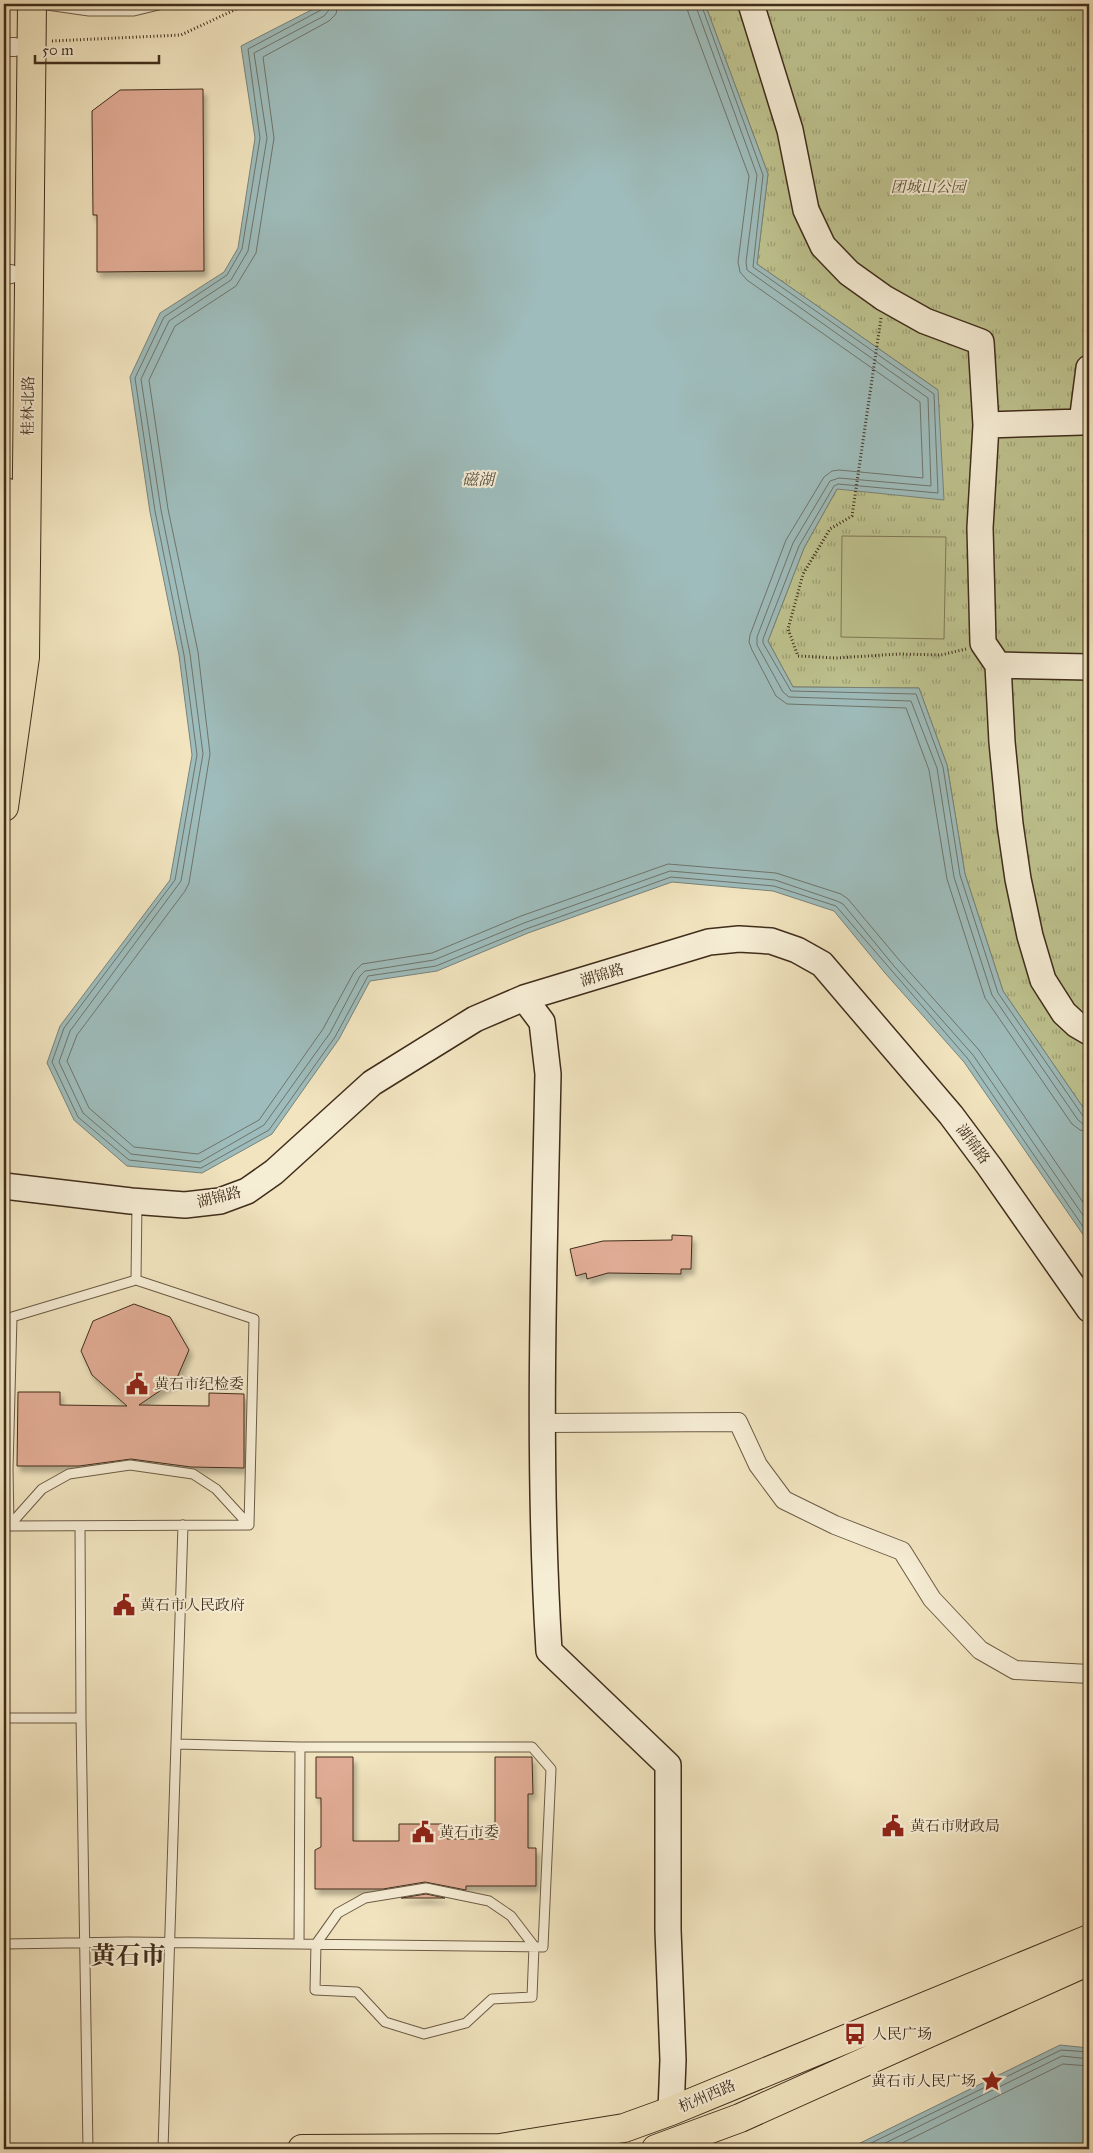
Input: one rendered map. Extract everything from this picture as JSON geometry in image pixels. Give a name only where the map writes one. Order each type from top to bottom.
[{"type":"main road","name":"桂林北路","points":[[4,807],[12,656],[17,46],[15,4]]},
{"type":"main road","name":"桂林北路","points":[[12,596],[7,275],[17,46],[32,4]]},
{"type":"main road","name":"杭州西路","points":[[302,2149],[500,2148],[624,2128],[671,2111],[1089,1939]]},
{"type":"main road","name":"杭州西路","points":[[656,2149],[740,2118],[1089,1961]]},
{"type":"street","points":[[751,4],[790,130],[806,210],[823,246],[849,273],[884,298],[925,321],[981,342],[986,425],[980,528],[983,643],[998,665],[1000,712],[1010,824],[1020,892],[1043,980],[1064,1013],[1076,1025],[1089,1032]]},
{"type":"street","points":[[986,425],[1082,422],[1089,368]]},
{"type":"street","points":[[998,665],[1089,667]]},
{"type":"street","name":"湖锦路","points":[[4,1186],[137,1202],[185,1205],[220,1201],[247,1191],[274,1172],[372,1083],[475,1019],[524,998],[709,942],[739,939],[770,941],[797,950],[822,964],[945,1108],[990,1166],[1089,1309]]},
{"type":"street","points":[[524,998],[542,1022],[548,1074],[543,1423],[544,1574],[549,1651],[668,1765],[671,2111]]},
{"type":"street","points":[[543,1423],[738,1422],[758,1465],[784,1500],[835,1525],[902,1551],[932,1599],[980,1650],[1015,1670],[1089,1674]]},
{"type":"lane","points":[[40,4],[89,11],[105,7],[134,11],[163,4]]},
{"type":"lane","points":[[136,1280],[137,1202]]},
{"type":"lane","points":[[8,1526],[12,1318],[136,1280],[254,1319],[249,1524]]},
{"type":"lane","points":[[8,1526],[42,1489],[68,1474],[130,1465],[193,1474],[216,1489],[249,1524]]},
{"type":"lane","points":[[8,1526],[249,1524]]},
{"type":"lane","points":[[164,2149],[183,1525]]},
{"type":"lane","points":[[80,1526],[88,2149]]},
{"type":"lane","points":[[4,1718],[81,1718]]},
{"type":"lane","points":[[4,1944],[170,1942],[543,1947],[551,1769],[532,1746],[300,1747],[176,1744]]},
{"type":"lane","points":[[299,1944],[300,1747]]},
{"type":"lane","points":[[426,1888],[489,1901],[511,1916],[534,1946],[532,1997],[492,1999],[466,2023],[424,2034],[385,2022],[357,1992],[314,1990],[316,1944],[338,1913],[365,1898],[426,1888]]},
{"type":"path","points":[[17,46],[182,35],[247,4]]},
{"type":"path","points":[[880,322],[852,516],[830,530],[802,574],[788,629],[798,656],[836,658],[899,654],[941,655],[966,649]]},
{"type":"green space","name":"团城山公园","points":[[705,4],[1089,4],[1089,1116],[1003,991],[965,874],[947,765],[919,688],[793,687],[768,641],[804,548],[837,489],[938,390],[757,264],[768,174]]},
{"type":"green space","points":[[842,536],[946,537],[944,639],[841,637]]},
{"type":"water","name":"磁湖","points":[[323,4],[705,4],[768,174],[757,264],[938,390],[944,500],[837,489],[804,548],[768,641],[793,687],[919,688],[947,765],[965,874],[1003,991],[1089,1116],[1089,1237],[1084,1236],[964,1062],[885,973],[834,911],[773,891],[672,882],[528,933],[437,971],[370,981],[339,1039],[272,1134],[202,1173],[127,1166],[74,1120],[47,1063],[60,1026],[170,880],[192,755],[179,655],[150,512],[130,377],[160,313],[224,272],[238,248],[255,138],[241,46]]},
{"type":"water","points":[[1060,2045],[1089,2048],[1089,2149],[848,2149]]},
{"type":"building","points":[[203,89],[204,271],[97,272],[97,215],[93,215],[92,111],[120,90]]},
{"type":"building","points":[[672,1235],[692,1236],[691,1269],[681,1269],[681,1274],[608,1273],[587,1279],[586,1273],[576,1276],[570,1249],[603,1241],[672,1240]]},
{"type":"building","name":"黄石市纪检委","points":[[134,1304],[170,1317],[189,1350],[176,1380],[139,1405],[209,1406],[209,1393],[244,1394],[244,1468],[191,1467],[131,1459],[79,1466],[17,1466],[18,1392],[60,1392],[60,1405],[127,1406],[92,1375],[81,1351],[93,1321]]},
{"type":"building","name":"黄石市委","points":[[316,1757],[353,1757],[353,1841],[399,1841],[399,1824],[447,1824],[447,1839],[495,1839],[495,1757],[532,1757],[533,1794],[528,1794],[528,1848],[536,1848],[536,1886],[466,1886],[466,1890],[425,1882],[383,1889],[315,1889],[315,1850],[321,1847],[321,1798],[316,1798]]},
{"type":"building","points":[[426,1894],[445,1898],[401,1898]]},
{"type":"place","name":"黄石市纪检委","points":[[137,1384]]},
{"type":"place","name":"黄石市人民政府","points":[[124,1605]]},
{"type":"place","name":"黄石市财政局","points":[[893,1826]]},
{"type":"place","name":"黄石市委","points":[[423,1832]]},
{"type":"place","name":"人民广场","points":[[855,2034]]},
{"type":"place","name":"黄石市人民广场","points":[[992,2081]]},
{"type":"district","name":"黄石市","points":[[128,1955]]}]
